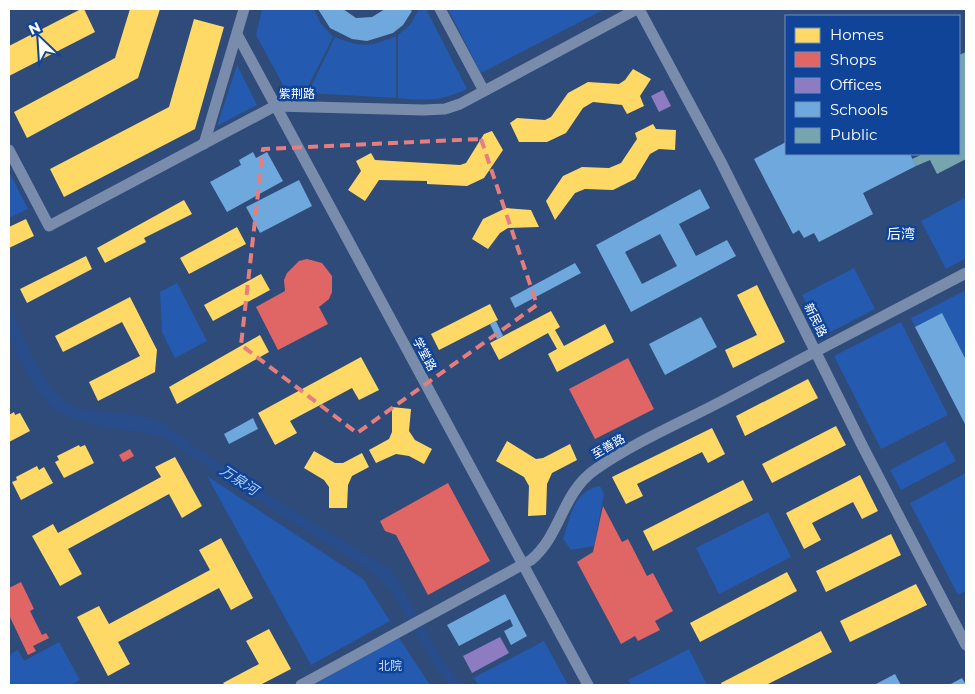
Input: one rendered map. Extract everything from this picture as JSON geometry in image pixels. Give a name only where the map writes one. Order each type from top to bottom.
[{"type":"street","points":[[204,144],[238,36],[244,9]]},
{"type":"street","points":[[440,9],[484,90]]},
{"type":"street","name":"紫荆路","points":[[9,150],[49,226],[275,106],[445,109],[460,104],[638,9]]},
{"type":"street","name":"新民路","points":[[638,9],[694,108],[863,448],[966,645]]},
{"type":"street","name":"学堂路","points":[[238,36],[588,685]]},
{"type":"street","name":"至善路","points":[[300,685],[531,560],[547,544],[568,497],[580,482],[596,469],[966,272]]},
{"type":"highlighted area","points":[[481,139],[537,305],[357,433],[241,345],[263,149]]},
{"type":"green space","points":[[262,9],[314,9],[321,24],[333,37],[304,94],[288,94],[256,35]]},
{"type":"green space","points":[[419,9],[426,9],[467,89],[434,99],[398,98],[398,35],[410,25]]},
{"type":"green space","points":[[448,9],[605,9],[481,73]]},
{"type":"green space","points":[[396,36],[396,98],[308,93],[335,37],[366,45]]},
{"type":"green space","points":[[237,65],[257,105],[217,126]]},
{"type":"green space","points":[[9,172],[28,209],[9,218]]},
{"type":"green space","points":[[966,197],[966,258],[946,269],[921,221]]},
{"type":"green space","points":[[854,268],[875,309],[823,336],[802,295]]},
{"type":"green space","points":[[177,283],[207,341],[175,358],[162,332],[160,292]]},
{"type":"green space","points":[[966,290],[966,360],[942,313],[915,327],[911,318]]},
{"type":"green space","points":[[901,322],[948,415],[881,449],[834,356]]},
{"type":"green space","points":[[945,441],[956,461],[901,490],[890,470]]},
{"type":"green space","points":[[966,473],[966,591],[958,595],[910,503]]},
{"type":"green space","points":[[207,476],[363,579],[390,621],[311,665]]},
{"type":"green space","points":[[600,486],[604,494],[594,546],[571,550],[563,539],[574,506],[584,493]]},
{"type":"green space","points":[[768,512],[791,557],[719,594],[696,548]]},
{"type":"green space","name":"北院","points":[[399,638],[430,685],[313,685]]},
{"type":"green space","points":[[544,641],[568,685],[479,685],[473,678]]},
{"type":"green space","points":[[59,642],[80,680],[71,685],[9,685],[9,655],[18,650],[24,661]]},
{"type":"green space","points":[[689,649],[707,685],[631,685],[628,680]]},
{"type":"water","points":[[9,303],[36,364],[46,380],[68,403],[79,408],[136,415],[158,420],[169,425],[161,436],[81,421],[57,411],[51,406],[28,376],[12,342],[8,326]]},
{"type":"water","points":[[178,436],[252,485],[388,568],[396,576],[439,656],[463,685],[449,685],[429,658],[395,597],[379,578],[362,565],[276,512],[173,444]]},
{"type":"building: Homes","points":[[84,9],[95,32],[9,76],[9,46]]},
{"type":"building: Homes","points":[[130,9],[160,9],[138,78],[27,138],[14,112],[115,58]]},
{"type":"building: Homes","points":[[194,19],[224,27],[195,129],[64,197],[50,169],[169,107]]},
{"type":"building: Homes","points":[[633,69],[651,79],[640,96],[644,106],[627,114],[622,105],[593,102],[583,108],[566,133],[547,142],[519,142],[510,123],[517,118],[545,120],[551,117],[568,93],[588,82],[619,84],[625,80]]},
{"type":"building: Homes","points":[[653,124],[656,129],[676,130],[675,150],[659,149],[650,154],[635,179],[613,190],[585,189],[575,193],[555,220],[546,201],[563,176],[582,167],[609,168],[621,163],[637,139],[635,133]]},
{"type":"building: Homes","points":[[492,131],[503,150],[484,178],[467,186],[427,184],[427,181],[379,180],[365,201],[348,190],[361,171],[356,161],[371,153],[375,160],[460,165],[466,163],[484,134]]},
{"type":"building: Homes","points":[[184,200],[192,214],[144,238],[146,242],[105,263],[97,248]]},
{"type":"building: Homes","points":[[506,208],[531,210],[539,227],[508,228],[500,233],[488,249],[472,239],[483,219]]},
{"type":"building: Homes","points":[[26,219],[34,236],[9,248],[9,227]]},
{"type":"building: Homes","points":[[237,227],[246,244],[189,274],[180,258]]},
{"type":"building: Homes","points":[[86,256],[92,269],[27,303],[20,289]]},
{"type":"building: Homes","points":[[261,274],[270,290],[213,321],[204,305]]},
{"type":"building: Homes","points":[[757,285],[785,342],[733,368],[725,350],[757,335],[737,295]]},
{"type":"building: Homes","points":[[130,297],[157,350],[155,372],[98,401],[89,382],[140,356],[122,322],[63,352],[55,336]]},
{"type":"building: Homes","points":[[490,304],[498,320],[439,350],[431,334]]},
{"type":"building: Homes","points":[[551,311],[560,327],[555,330],[564,346],[605,324],[614,342],[557,372],[548,354],[557,349],[548,333],[499,360],[490,343]]},
{"type":"building: Homes","points":[[260,335],[269,352],[177,404],[169,387]]},
{"type":"building: Homes","points":[[361,357],[379,390],[359,400],[352,388],[290,421],[297,433],[275,445],[258,413]]},
{"type":"building: Homes","points":[[808,379],[818,398],[745,436],[736,416]]},
{"type":"building: Homes","points":[[392,407],[411,409],[409,431],[415,440],[432,449],[424,464],[409,456],[396,454],[376,463],[369,450],[389,439],[392,432]]},
{"type":"building: Homes","points":[[14,412],[15,415],[20,413],[30,431],[9,442],[9,415]]},
{"type":"building: Homes","points":[[836,426],[846,445],[772,483],[762,464]]},
{"type":"building: Homes","points":[[712,428],[725,454],[708,463],[702,452],[637,484],[643,496],[626,504],[612,477]]},
{"type":"building: Homes","points":[[507,441],[536,459],[543,458],[570,444],[577,460],[552,473],[547,484],[546,515],[528,516],[529,486],[524,477],[496,461]]},
{"type":"building: Homes","points":[[79,445],[80,447],[85,445],[94,463],[64,478],[55,462],[59,460],[57,456]]},
{"type":"building: Homes","points":[[314,451],[335,463],[343,463],[362,453],[369,467],[352,476],[348,485],[347,508],[329,508],[329,487],[324,480],[304,468]]},
{"type":"building: Homes","points":[[175,457],[202,506],[182,518],[169,494],[68,549],[82,574],[60,586],[32,536],[53,524],[58,533],[161,477],[155,467]]},
{"type":"building: Homes","points":[[37,466],[39,470],[44,467],[53,483],[21,500],[12,482],[17,480],[16,477]]},
{"type":"building: Homes","points":[[860,475],[878,511],[862,519],[853,502],[812,523],[821,540],[804,549],[786,513]]},
{"type":"building: Homes","points":[[743,480],[753,500],[653,551],[643,531]]},
{"type":"building: Homes","points":[[891,534],[901,555],[826,592],[816,571]]},
{"type":"building: Homes","points":[[221,538],[253,598],[231,610],[219,588],[118,642],[130,664],[108,676],[77,617],[99,606],[109,624],[210,570],[199,550]]},
{"type":"building: Homes","points":[[787,572],[797,591],[700,642],[690,623]]},
{"type":"building: Homes","points":[[916,584],[927,605],[850,642],[840,621]]},
{"type":"building: Homes","points":[[269,629],[291,669],[260,685],[225,685],[223,683],[259,664],[246,641]]},
{"type":"building: Homes","points":[[821,631],[832,652],[766,685],[722,685],[721,683]]},
{"type":"building: Shops","points":[[307,259],[322,263],[332,276],[332,292],[329,299],[319,307],[328,324],[278,350],[256,307],[285,291],[284,280],[287,273],[299,261]]},
{"type":"building: Shops","points":[[628,358],[654,409],[595,439],[569,389]]},
{"type":"building: Shops","points":[[130,449],[134,456],[123,462],[119,455]]},
{"type":"building: Shops","points":[[448,483],[490,561],[428,595],[396,535],[385,531],[380,521]]},
{"type":"building: Shops","points":[[603,506],[622,542],[628,539],[647,576],[653,573],[673,611],[655,621],[660,630],[638,641],[635,636],[621,644],[577,562],[593,552]]},
{"type":"building: Shops","points":[[21,582],[34,609],[30,611],[42,635],[46,633],[49,638],[33,646],[36,651],[28,655],[9,615],[9,588]]},
{"type":"building: Offices","points":[[663,90],[671,106],[659,112],[651,96]]},
{"type":"building: Offices","points":[[500,637],[509,653],[472,673],[463,656]]},
{"type":"building: Schools","points":[[318,9],[343,9],[356,18],[372,17],[385,9],[408,9],[412,11],[403,25],[393,33],[367,41],[352,39],[330,28]]},
{"type":"building: Schools","points":[[785,143],[785,155],[910,155],[916,166],[863,193],[873,214],[819,242],[814,233],[804,238],[799,230],[793,234],[754,159]]},
{"type":"building: Schools","points":[[253,152],[256,158],[267,152],[283,181],[227,212],[210,182],[241,165],[239,160]]},
{"type":"building: Schools","points":[[299,180],[312,206],[260,233],[246,207]]},
{"type":"building: Schools","points":[[700,189],[710,208],[679,224],[696,256],[727,240],[736,256],[631,312],[596,245]],"holes":[[[660,234],[677,266],[642,284],[625,252]]]},
{"type":"building: Schools","points":[[575,263],[581,273],[515,308],[510,298]]},
{"type":"building: Schools","points":[[942,313],[966,360],[966,426],[915,327]]},
{"type":"building: Schools","points":[[701,317],[717,347],[665,375],[649,344]]},
{"type":"building: Schools","points":[[496,321],[503,336],[497,339],[490,324]]},
{"type":"building: Schools","points":[[253,418],[258,429],[229,444],[224,434]]},
{"type":"building: Schools","points":[[505,594],[527,636],[511,645],[504,631],[513,626],[510,619],[459,646],[447,625]]},
{"type":"building: Schools","points":[[895,674],[901,685],[874,685]]},
{"type":"building: Schools","points":[[962,678],[966,685],[949,685]]},
{"type":"building: Public","points":[[966,52],[966,159],[937,174],[930,160],[916,166],[912,159],[921,155],[960,155],[960,55]]},
{"type":"waterway","name":"万泉河","points":[[153,428],[169,434],[186,446]]},
{"type":"district","name":"后湾","points":[[901,234]]}]
